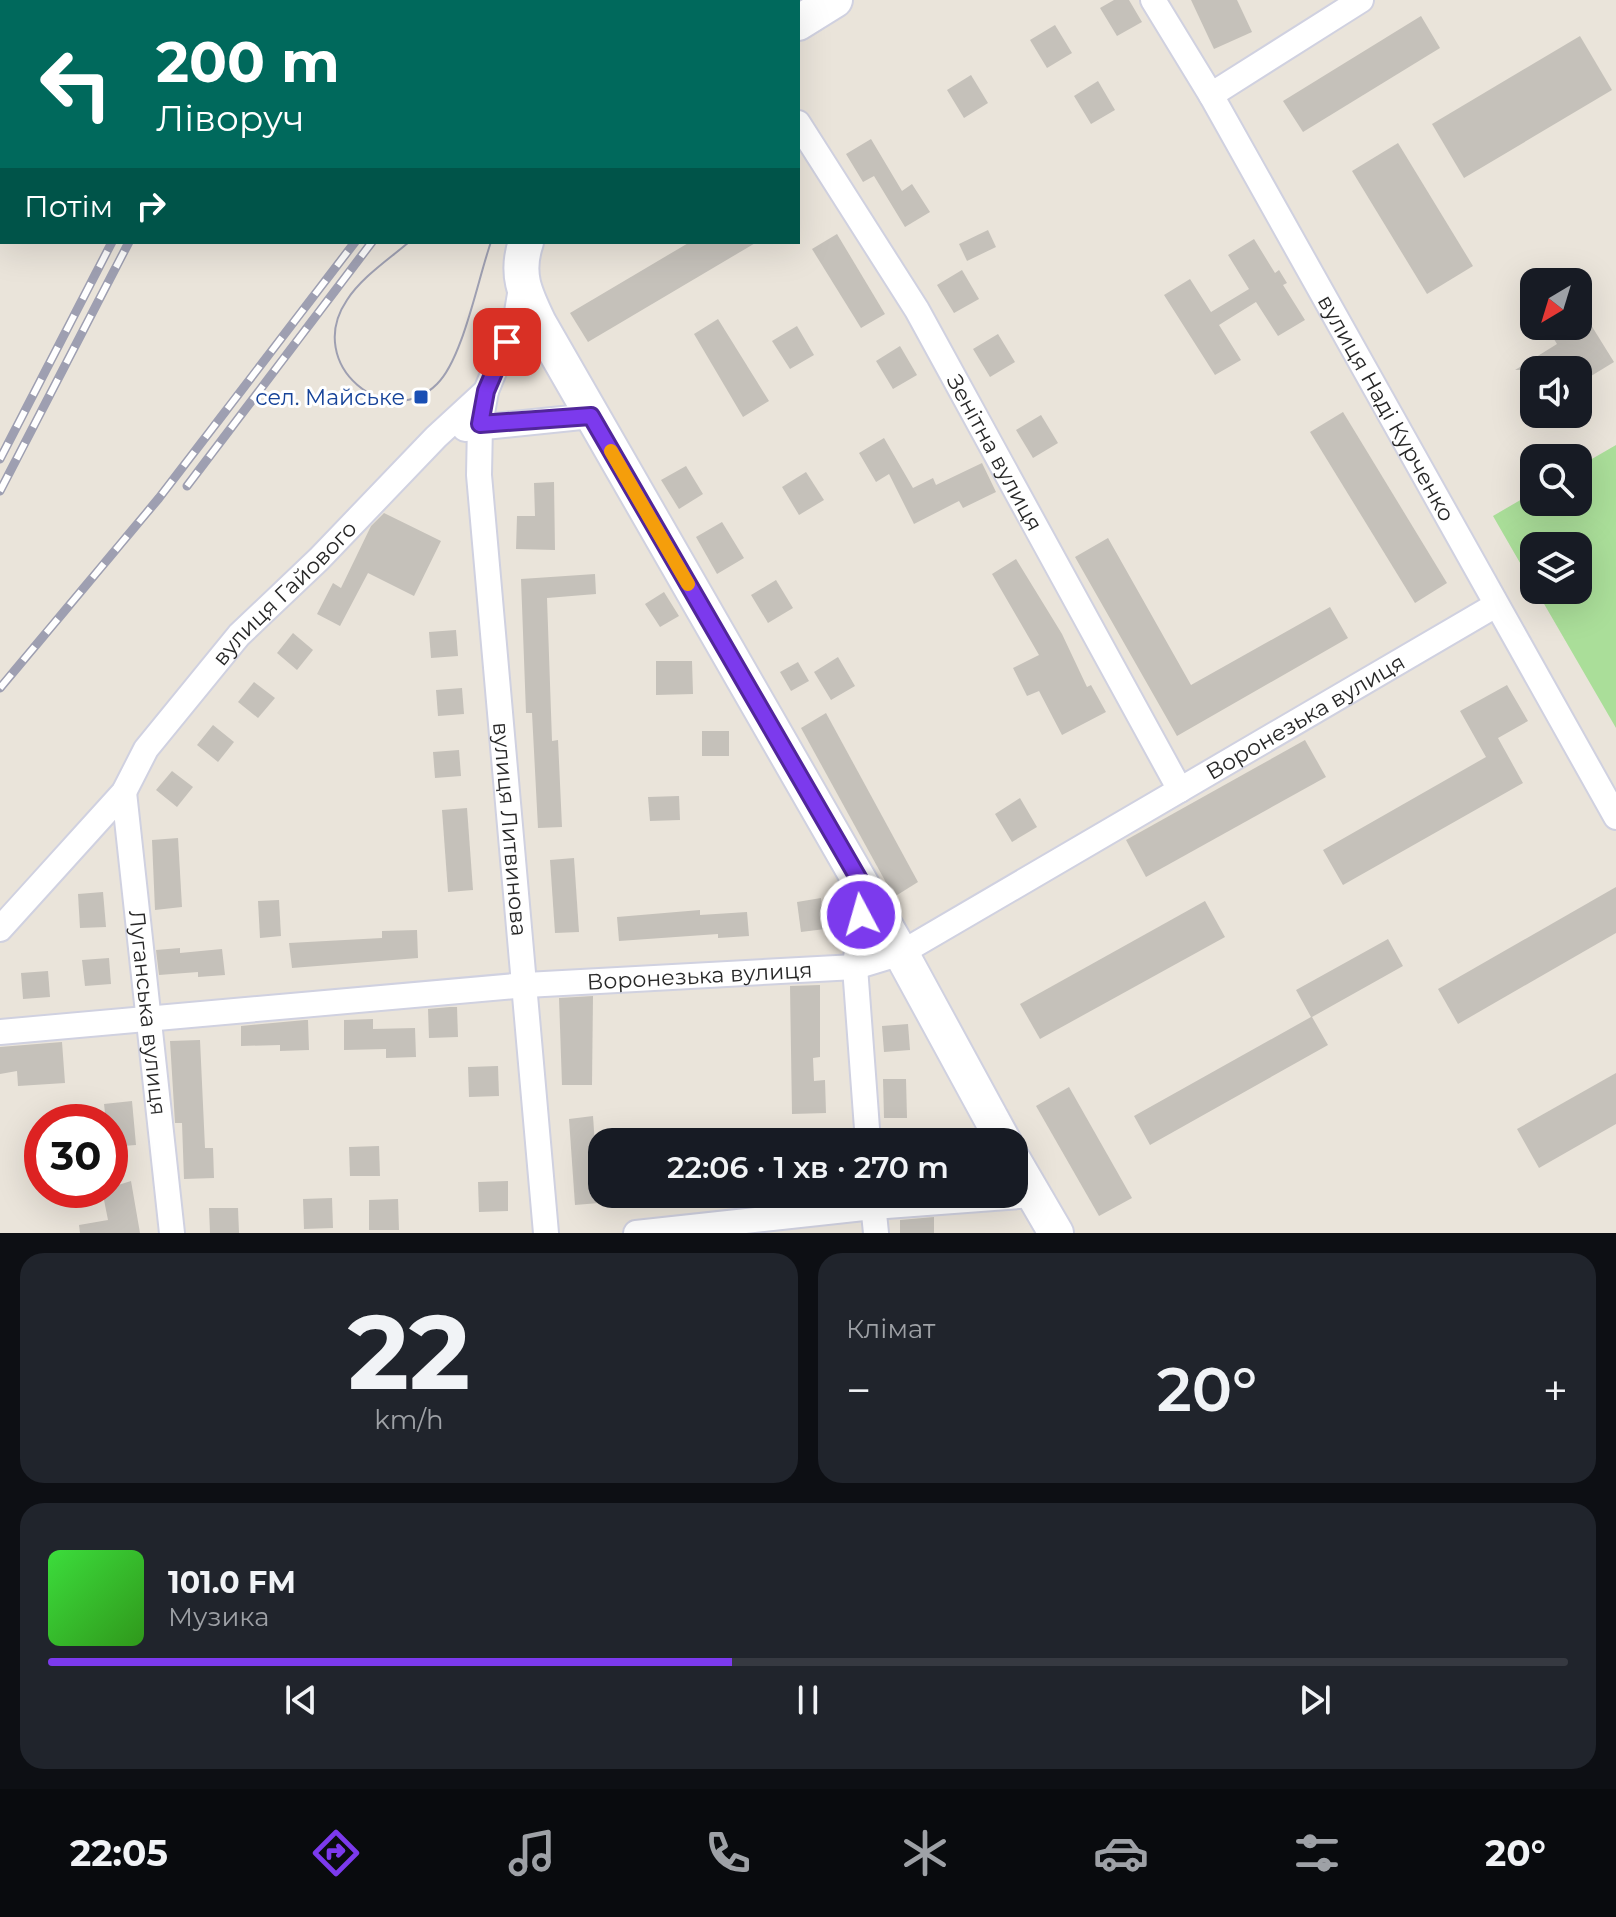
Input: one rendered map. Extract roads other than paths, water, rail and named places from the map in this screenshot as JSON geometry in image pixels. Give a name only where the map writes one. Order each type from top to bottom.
[{"type":"street","points":[[800,22],[835,0]]},
{"type":"street","name":"вулиця Наді Курченко","points":[[1153,0],[1211,95],[1616,817]]},
{"type":"street","points":[[1211,95],[1361,0]]},
{"type":"street","name":"Зенітна вулиця","points":[[800,126],[917,310],[1180,790]]},
{"type":"street","name":"вулиця Гайового","points":[[0,929],[124,792],[146,749],[239,635],[319,559],[436,437],[486,391],[516,318],[521,288],[519,270],[526,244]]},
{"type":"street","points":[[521,288],[591,416],[901,953],[996,1128]]},
{"type":"street","name":"вулиця Литвинова","points":[[486,391],[480,424],[479,475],[546,1233]]},
{"type":"street","points":[[436,437],[480,424],[591,416]]},
{"type":"street","name":"Воронезька вулиця","points":[[0,1032],[526,985],[855,967],[901,953],[1496,605]]},
{"type":"street","name":"Луганська вулиця","points":[[124,792],[172,1233]]},
{"type":"street","points":[[864,888],[855,967],[867,1128]]},
{"type":"street","points":[[1028,1186],[1056,1233]]},
{"type":"street","points":[[1028,1195],[1033,1195]]},
{"type":"street","points":[[636,1233],[816,1208]]},
{"type":"street","points":[[874,1208],[876,1233]]},
{"type":"tram line","points":[[407,244],[360,284],[347,300],[336,324],[336,347],[343,368],[357,385],[375,396],[396,401],[417,397],[437,384],[446,372],[462,338],[490,244]]},
{"type":"railway","points":[[0,459],[111,244]]},
{"type":"railway","points":[[0,491],[128,244]]},
{"type":"railway","points":[[0,688],[159,498],[353,244]]},
{"type":"railway","points":[[187,486],[370,244]]},
{"type":"place","name":"сел. Майське","points":[[421,397]]}]
